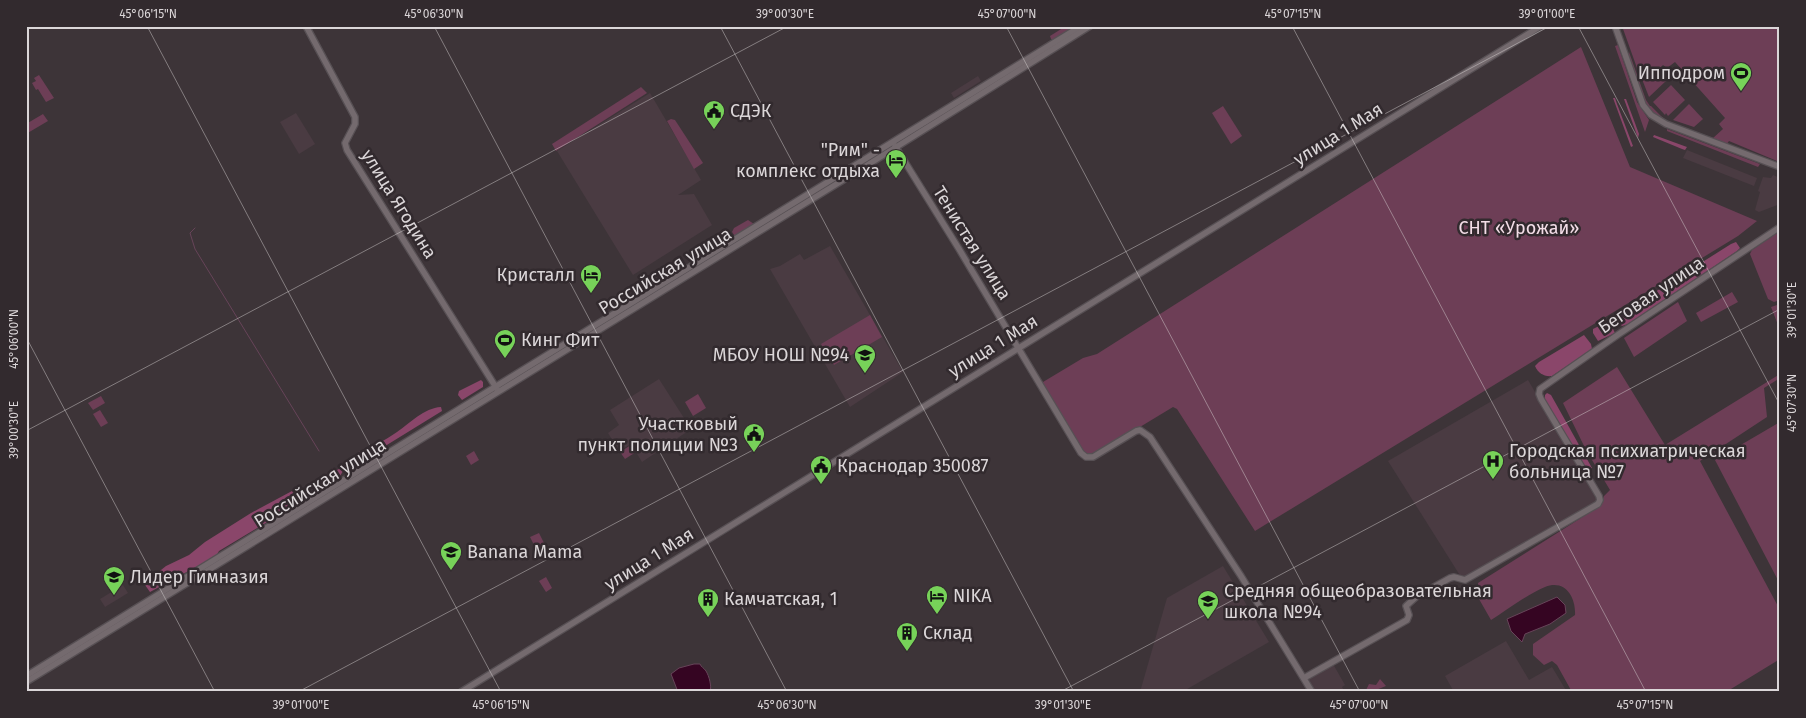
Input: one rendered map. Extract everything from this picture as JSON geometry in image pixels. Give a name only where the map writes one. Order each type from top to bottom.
[{"type":"street","name":"улица Ягодина","points":[[306,26],[355,117],[355,124],[345,143],[347,150],[497,388]]},
{"type":"street","name":"Российская улица","points":[[26,676],[486,392],[497,388],[505,380],[893,146],[1081,26]]},
{"type":"street","name":"Российская улица","points":[[26,682],[497,388],[1090,26]]},
{"type":"street","name":"улица 1 Мая","points":[[461,692],[1541,26]]},
{"type":"street","points":[[1615,26],[1640,99],[1651,115],[1666,124],[1780,167]]},
{"type":"street","name":"Тенистая улица","points":[[893,146],[1019,348],[1081,453],[1090,458],[1136,431],[1144,432],[1150,436],[1241,576],[1304,678]]},
{"type":"street","name":"Беговая улица","points":[[1304,678],[1408,619],[1406,606],[1416,597],[1450,578],[1454,577],[1465,580],[1598,504],[1599,496],[1541,399],[1540,389],[1780,227]]},
{"type":"street","points":[[486,392],[490,378],[505,380]]},
{"type":"street","points":[[1304,678],[1312,692]]},
{"type":"shaded area","points":[[978,76],[981,81],[954,98],[951,93]]},
{"type":"shaded area","points":[[650,93],[701,180],[678,195],[694,194],[712,225],[633,275],[557,151]]},
{"type":"shaded area","points":[[1613,98],[1615,98],[1633,146],[1631,147]]},
{"type":"shaded area","points":[[1624,99],[1626,99],[1639,134],[1638,138]]},
{"type":"shaded area","points":[[296,113],[315,144],[299,154],[280,122]]},
{"type":"shaded area","points":[[1654,135],[1687,147],[1685,150],[1682,149],[1653,137]]},
{"type":"shaded area","points":[[1687,150],[1757,178],[1754,186],[1683,158]]},
{"type":"shaded area","points":[[1773,175],[1780,178],[1780,204],[1759,212],[1755,210],[1760,192],[1758,191],[1763,177],[1771,178]]},
{"type":"shaded area","points":[[1736,242],[1740,248],[1737,251],[1628,324],[1622,326],[1618,322],[1617,316]]},
{"type":"shaded area","points":[[830,246],[903,372],[850,407],[770,269],[780,266],[800,254],[804,260]]},
{"type":"shaded area","points":[[1609,321],[1615,333],[1598,341],[1593,333],[1593,329]]},
{"type":"shaded area","points":[[1584,335],[1591,344],[1592,349],[1552,376],[1544,375],[1538,371],[1535,366],[1539,362]]},
{"type":"shaded area","points":[[659,379],[691,429],[642,462],[631,444],[619,451],[608,433],[619,425],[610,410]]},
{"type":"shaded area","points":[[481,380],[483,387],[462,400],[458,395],[459,391]]},
{"type":"shaded area","name":"Городская психиатрическая больница №7","points":[[1528,380],[1597,501],[1468,578],[1461,577],[1388,461]]},
{"type":"shaded area","points":[[1547,393],[1551,395],[1592,468],[1587,470],[1545,400]]},
{"type":"shaded area","points":[[441,407],[442,411],[363,459],[359,452],[388,438],[423,413]]},
{"type":"shaded area","points":[[353,461],[348,471],[343,471],[340,476],[332,468],[337,470]]},
{"type":"shaded area","points":[[292,491],[299,503],[219,551],[216,556],[150,592],[145,585],[146,582],[166,566],[189,555],[205,542],[251,513]]},
{"type":"shaded area","name":"Средняя общеобразовательная школа №94","points":[[1223,566],[1269,642],[1182,692],[1140,692],[1167,598]]},
{"type":"shaded area","name":"Лидер Гимназия","points":[[123,585],[128,593],[105,607],[100,599]]},
{"type":"shaded area","points":[[1557,597],[1565,605],[1566,613],[1550,624],[1525,634],[1522,642],[1511,631],[1507,619]]},
{"type":"shaded area","points":[[1506,641],[1529,680],[1552,667],[1567,692],[1454,692],[1445,676]]},
{"type":"shaded area","points":[[700,664],[706,671],[710,681],[710,692],[678,692],[671,674],[679,668]]},
{"type":"shaded area","points":[[1333,664],[1345,685],[1342,687],[1345,692],[1314,692],[1306,679]]},
{"type":"green space","points":[[1066,26],[1075,26],[1055,39],[1051,39],[1050,36]]},
{"type":"green space","name":"Ипподром","points":[[1622,26],[1780,26],[1780,155],[1778,155],[1777,161],[1729,141],[1726,145],[1712,139],[1723,129],[1719,124],[1725,118],[1675,62],[1667,68],[1663,65],[1658,70],[1637,68]]},
{"type":"green space","points":[[1618,45],[1637,102],[1649,120],[1645,132],[1615,46]]},
{"type":"green space","name":"СНТ «Урожай»","points":[[1581,47],[1630,167],[1757,221],[1738,236],[1255,531],[1177,409],[1173,407],[1092,456],[1085,455],[1043,386],[1043,382],[1083,358],[1097,354]]},
{"type":"green space","points":[[1629,52],[1646,100],[1665,121],[1648,109],[1629,59]]},
{"type":"green space","points":[[1640,74],[1664,76],[1667,80],[1649,97]]},
{"type":"green space","points":[[39,75],[54,98],[46,102],[32,83],[36,81],[34,78]]},
{"type":"green space","points":[[1671,85],[1685,100],[1668,116],[1653,102]]},
{"type":"green space","points":[[641,87],[647,93],[556,151],[552,144]]},
{"type":"green space","points":[[1689,104],[1703,119],[1694,127],[1673,120]]},
{"type":"green space","points":[[1223,106],[1242,136],[1231,144],[1212,113]]},
{"type":"green space","points":[[43,114],[48,121],[26,134],[26,124]]},
{"type":"green space","points":[[675,120],[703,163],[694,169],[667,121]]},
{"type":"green space","points":[[1667,129],[1760,164],[1758,167],[1667,131]]},
{"type":"green space","points":[[748,220],[754,224],[734,235],[732,232],[734,228]]},
{"type":"green space","points":[[1780,231],[1780,300],[1774,302],[1768,299],[1750,254],[1752,250]]},
{"type":"green space","points":[[1732,292],[1738,302],[1701,322],[1696,313]]},
{"type":"green space","points":[[1678,302],[1687,321],[1634,357],[1624,338]]},
{"type":"green space","points":[[1780,304],[1780,330],[1771,307]]},
{"type":"green space","points":[[870,315],[882,337],[834,365],[821,344]]},
{"type":"green space","points":[[1617,367],[1665,445],[1780,374],[1780,378],[1764,388],[1767,417],[1700,461],[1780,610],[1780,659],[1726,692],[1572,692],[1557,665],[1552,661],[1544,665],[1533,655],[1533,644],[1575,615],[1574,602],[1568,591],[1558,585],[1545,587],[1491,620],[1479,599],[1478,583],[1600,506],[1604,496],[1610,490],[1586,450],[1563,403]]},
{"type":"green space","points":[[698,394],[706,408],[693,416],[685,402]]},
{"type":"green space","points":[[101,396],[105,403],[93,410],[88,403]]},
{"type":"green space","points":[[100,410],[108,423],[101,427],[93,414]]},
{"type":"green space","points":[[1780,422],[1780,584],[1715,460]]},
{"type":"green space","points":[[631,445],[636,452],[625,459],[620,452]]},
{"type":"green space","points":[[474,451],[479,460],[471,465],[466,456]]},
{"type":"green space","points":[[539,533],[545,545],[536,549],[530,537]]},
{"type":"green space","points":[[546,577],[552,588],[546,592],[539,581]]},
{"type":"green space","points":[[1380,679],[1386,686],[1371,692],[1360,692],[1366,690],[1369,684],[1376,685]]},
{"type":"waterway","points":[[195,228],[190,233],[195,249],[319,451]]},
{"type":"place","name":"Ипподром","points":[[1741,92]]},
{"type":"place","name":"СДЭК","points":[[714,130]]},
{"type":"place","name":"\"Рим\" - комплекс отдыха","points":[[896,179]]},
{"type":"place","name":"Кристалл","points":[[591,294]]},
{"type":"place","name":"Кинг Фит","points":[[505,359]]},
{"type":"place","name":"МБОУ НОШ №94","points":[[865,374]]},
{"type":"place","name":"Участковый пункт полиции №3","points":[[754,453]]},
{"type":"place","name":"Городская психиатрическая больница №7","points":[[1493,480]]},
{"type":"place","name":"Краснодар 350087","points":[[821,485]]},
{"type":"place","name":"Banana Mama","points":[[451,571]]},
{"type":"place","name":"Лидер Гимназия","points":[[114,596]]},
{"type":"place","name":"NIKA","points":[[937,615]]},
{"type":"place","name":"Камчатская, 1","points":[[708,618]]},
{"type":"place","name":"Средняя общеобразовательная школа №94","points":[[1208,620]]},
{"type":"place","name":"Склад","points":[[907,652]]}]
